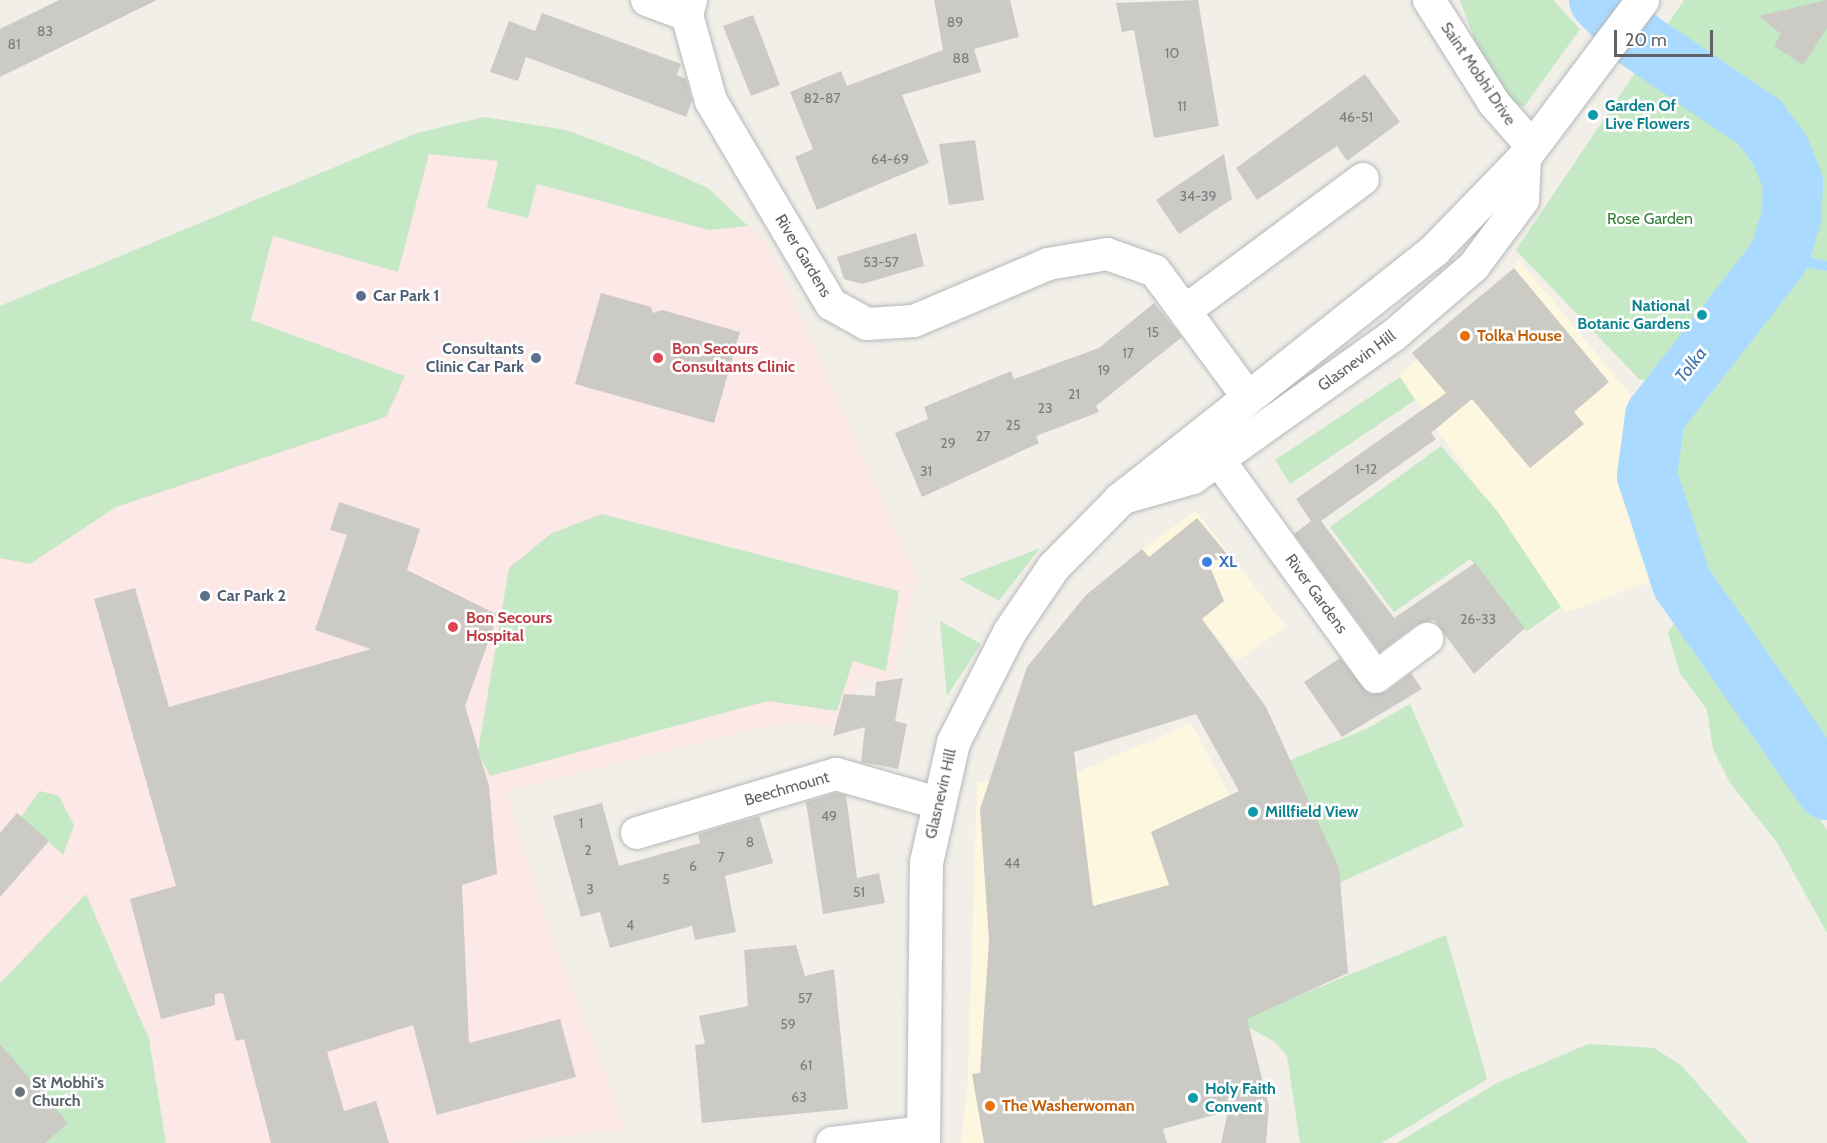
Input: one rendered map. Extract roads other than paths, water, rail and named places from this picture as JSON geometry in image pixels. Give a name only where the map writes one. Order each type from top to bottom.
[{"type":"street","name":"River Gardens","points":[[647,0],[689,8],[711,101],[831,304],[867,324],[915,321],[1048,264],[1107,254],[1155,271],[1186,310],[1247,396]]},
{"type":"street","name":"Saint Mobhi Drive","points":[[1429,0],[1494,103],[1528,150]]},
{"type":"street","name":"Glasnevin Hill","points":[[923,1138],[926,862],[953,742],[1009,632],[1053,567],[1120,499],[1247,396],[1399,281],[1528,150],[1604,53],[1642,0]]},
{"type":"street","name":"Glasnevin Hill","points":[[1120,499],[1193,478],[1393,336],[1474,266],[1522,200],[1528,150]]},
{"type":"street","points":[[1186,310],[1363,179]]},
{"type":"street","name":"River Gardens","points":[[1218,459],[1376,677],[1427,639]]},
{"type":"street","name":"Beechmount","points":[[637,833],[836,774],[938,803]]},
{"type":"street","points":[[832,1143],[923,1138]]},
{"type":"waterway","name":"Tolka","points":[[1599,0],[1637,39],[1759,122],[1780,150],[1793,183],[1791,218],[1779,257],[1655,416],[1647,476],[1682,583],[1827,790]]},
{"type":"waterway","points":[[1779,257],[1827,266]]},
{"type":"place","name":"Garden Of Live Flowers","points":[[1593,115]]},
{"type":"place","name":"Car Park 1","points":[[361,296]]},
{"type":"place","name":"National Botanic Gardens","points":[[1702,315]]},
{"type":"place","name":"Tolka House","points":[[1465,336]]},
{"type":"place","name":"Consultants Clinic Car Park","points":[[536,358]]},
{"type":"place","name":"Bon Secours Consultants Clinic","points":[[658,358]]},
{"type":"place","name":"XL","points":[[1207,562]]},
{"type":"place","name":"Car Park 2","points":[[205,596]]},
{"type":"place","name":"Bon Secours Hospital","points":[[453,627]]},
{"type":"place","name":"Millfield View","points":[[1253,812]]},
{"type":"place","name":"St Mobhi's Church","points":[[20,1092]]},
{"type":"place","name":"Holy Faith Convent","points":[[1193,1098]]},
{"type":"place","name":"The Washerwoman","points":[[990,1106]]},
{"type":"park label","name":"Rose Garden","points":[[1650,219]]}]
